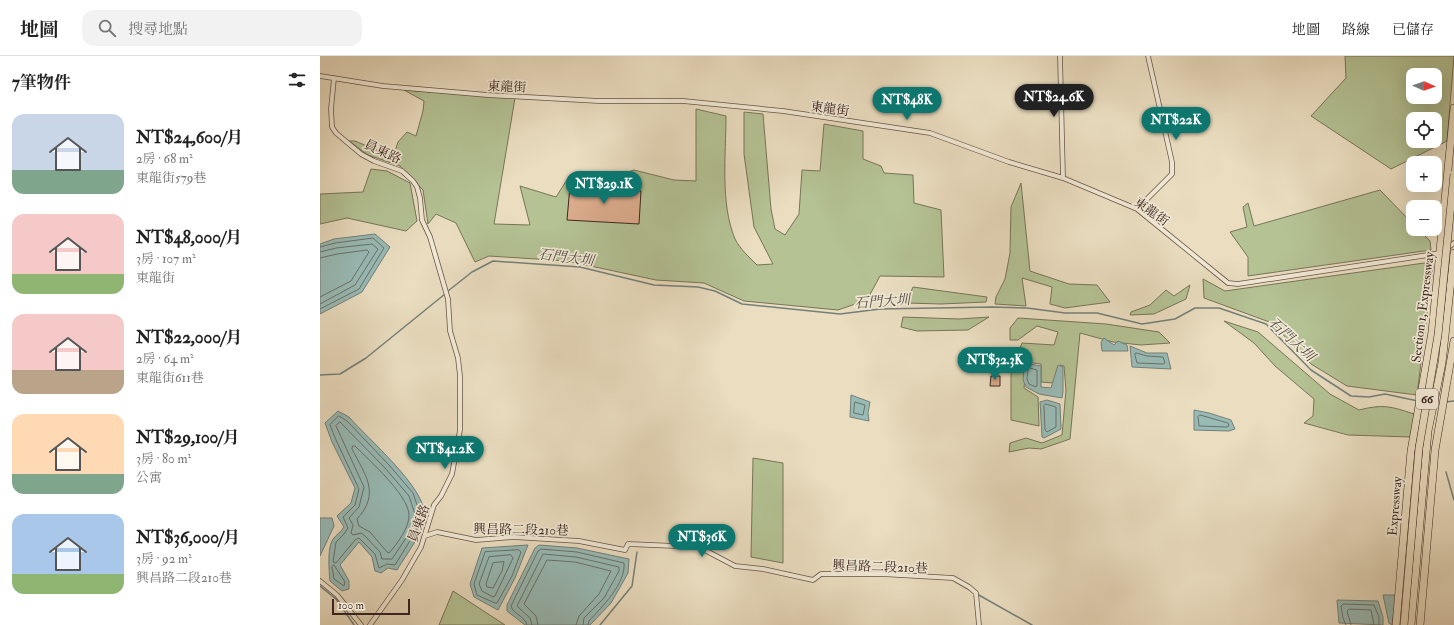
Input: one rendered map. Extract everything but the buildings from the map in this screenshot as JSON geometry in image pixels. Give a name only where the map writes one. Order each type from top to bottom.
[{"type":"main road","name":"Section 1, Expressway","points":[[1422,389],[1432,332],[1454,108]]},
{"type":"main road","name":"66","points":[[1404,625],[1419,448],[1438,335],[1454,174]]},
{"type":"main road","name":"66","points":[[1411,625],[1428,437],[1443,356],[1454,253]]},
{"type":"main road","name":"66","points":[[1420,625],[1435,450],[1454,340]]},
{"type":"main road","name":"Expressway","points":[[1396,625],[1411,451],[1422,389]]},
{"type":"street","points":[[1060,56],[1064,178]]},
{"type":"street","points":[[1137,209],[1172,174],[1172,162],[1148,56]]},
{"type":"street","name":"東龍街","points":[[320,76],[383,86],[480,95],[599,101],[683,101],[783,111],[930,133],[1009,162],[1064,178],[1137,209],[1228,283],[1238,284],[1440,253]]},
{"type":"street","name":"員東路","points":[[334,78],[331,110],[332,127],[336,133],[361,154],[374,161],[402,171],[413,181],[420,198],[421,212],[425,229],[430,238],[448,299],[450,331],[458,358],[460,376],[460,430],[452,474],[441,496],[434,505],[421,547],[402,580],[370,625]]},
{"type":"street","points":[[1440,253],[1454,244]]},
{"type":"street","name":"興昌路二段210巷","points":[[425,536],[437,532],[476,540],[514,537],[579,541],[624,550],[628,544],[699,547],[735,566],[763,569],[813,580],[820,574],[882,574],[953,578],[969,587],[977,595],[979,625]]},
{"type":"street","points":[[320,582],[336,595],[361,625]]},
{"type":"green space","points":[[1345,56],[1454,56],[1447,141],[1442,144],[1442,112],[1406,112],[1406,148],[1433,148],[1417,156],[1406,156],[1406,162],[1391,169],[1311,116],[1346,78]]},
{"type":"green space","points":[[404,90],[515,98],[494,224],[530,225],[520,186],[556,197],[570,175],[608,179],[634,170],[674,180],[696,181],[696,109],[726,116],[725,179],[727,210],[730,225],[737,243],[757,265],[773,264],[754,227],[744,154],[744,112],[763,114],[771,209],[775,229],[785,235],[799,214],[802,170],[820,171],[824,124],[863,131],[863,159],[881,166],[884,173],[913,175],[914,203],[941,210],[944,277],[880,276],[867,300],[838,310],[744,301],[704,283],[656,280],[567,261],[489,256],[475,262],[456,223],[436,214],[428,224],[423,190],[400,166],[368,155],[349,141],[355,141],[379,151],[394,154],[398,142],[407,132],[416,136],[423,111],[424,101]]},
{"type":"green space","points":[[371,169],[387,171],[410,183],[417,221],[406,231],[347,218],[320,224],[320,194],[363,192]]},
{"type":"green space","points":[[1021,183],[1030,271],[1069,284],[1097,285],[1110,302],[1065,308],[1050,304],[1052,287],[1022,278],[1026,306],[995,304],[996,297],[1005,279],[1010,253],[1011,207]]},
{"type":"green space","points":[[1380,190],[1406,217],[1406,236],[1425,236],[1430,241],[1431,250],[1248,276],[1248,257],[1230,232],[1247,227],[1243,207],[1248,203],[1254,226]]},
{"type":"green space","points":[[1424,263],[1433,266],[1417,395],[1347,386],[1311,364],[1272,323],[1204,298],[1203,279],[1225,291]]},
{"type":"green space","points":[[1190,285],[1186,299],[1154,314],[1130,315],[1131,312],[1150,305],[1166,290],[1174,296]]},
{"type":"green space","points":[[913,287],[987,297],[986,302],[941,304],[906,303]]},
{"type":"green space","points":[[903,317],[959,319],[989,317],[968,330],[917,331],[901,327]]},
{"type":"green space","points":[[1018,318],[1106,324],[1159,332],[1170,343],[1141,345],[1113,342],[1080,333],[1070,439],[1041,449],[1029,448],[1009,452],[1010,443],[1026,438],[1042,443],[1062,435],[1066,390],[1064,366],[1060,365],[1053,383],[1041,382],[1041,364],[1026,362],[1024,388],[1038,397],[1039,426],[1011,420],[1011,370],[1022,343],[1054,345],[1058,332],[1037,326],[1018,340],[1010,340],[1010,328]]},
{"type":"green space","points":[[1224,321],[1258,332],[1330,394],[1359,410],[1374,407],[1386,407],[1399,409],[1414,414],[1411,437],[1348,435],[1304,423],[1313,416],[1314,399],[1275,366],[1254,343]]},
{"type":"green space","points":[[753,458],[783,463],[783,563],[751,557]]},
{"type":"green space","points":[[453,591],[505,625],[439,625]]},
{"type":"water","points":[[375,234],[390,247],[362,292],[320,314],[320,244],[334,239]]},
{"type":"water","points":[[1104,338],[1114,345],[1118,341],[1127,345],[1128,351],[1102,351],[1101,342]]},
{"type":"water","points":[[1130,346],[1147,353],[1167,353],[1171,369],[1132,367]]},
{"type":"water","points":[[1024,363],[1041,366],[1041,387],[1051,388],[1058,365],[1063,367],[1062,398],[1039,394],[1026,387],[1023,380]]},
{"type":"water","points":[[851,395],[870,402],[868,413],[869,421],[850,417]]},
{"type":"water","points":[[1047,400],[1060,404],[1061,429],[1044,438],[1042,437],[1040,402]]},
{"type":"water","points":[[1194,410],[1231,420],[1235,429],[1229,431],[1194,430]]},
{"type":"water","points":[[338,411],[349,417],[406,478],[422,504],[424,515],[423,523],[417,537],[397,570],[388,568],[381,573],[375,571],[372,557],[359,542],[340,565],[349,581],[349,589],[342,591],[330,581],[330,548],[333,539],[344,527],[337,516],[351,503],[355,488],[332,442],[325,423]]},
{"type":"water","points":[[320,518],[332,518],[334,526],[320,556]]},
{"type":"water","points":[[528,545],[515,578],[498,610],[474,597],[470,584],[482,548]]},
{"type":"water","points":[[539,545],[577,548],[629,559],[628,573],[611,603],[590,625],[525,625],[507,611],[507,605],[535,548]]},
{"type":"water","points":[[1383,595],[1396,595],[1392,625],[1389,623]]},
{"type":"water","points":[[1337,600],[1378,601],[1383,617],[1383,625],[1339,623]]},
{"type":"waterway","name":"石門大圳","points":[[448,291],[472,272],[493,261],[580,267],[654,285],[698,287],[715,291],[742,304],[840,314],[880,309],[992,307],[1027,308],[1065,313],[1097,313],[1142,324],[1175,319],[1195,308],[1219,308],[1266,324],[1311,370],[1351,396],[1369,397],[1385,394],[1418,401]]},
{"type":"waterway","name":"石門大圳","points":[[320,375],[340,374],[366,358],[445,294]]},
{"type":"waterway","name":"石門大圳","points":[[1445,402],[1454,401]]},
{"type":"waterway","points":[[1446,472],[1454,500]]},
{"type":"waterway","points":[[600,625],[632,586],[637,552]]},
{"type":"waterway","points":[[956,582],[970,590]]},
{"type":"waterway","points":[[320,586],[336,599],[354,625]]},
{"type":"waterway","points":[[977,594],[1032,625]]}]
